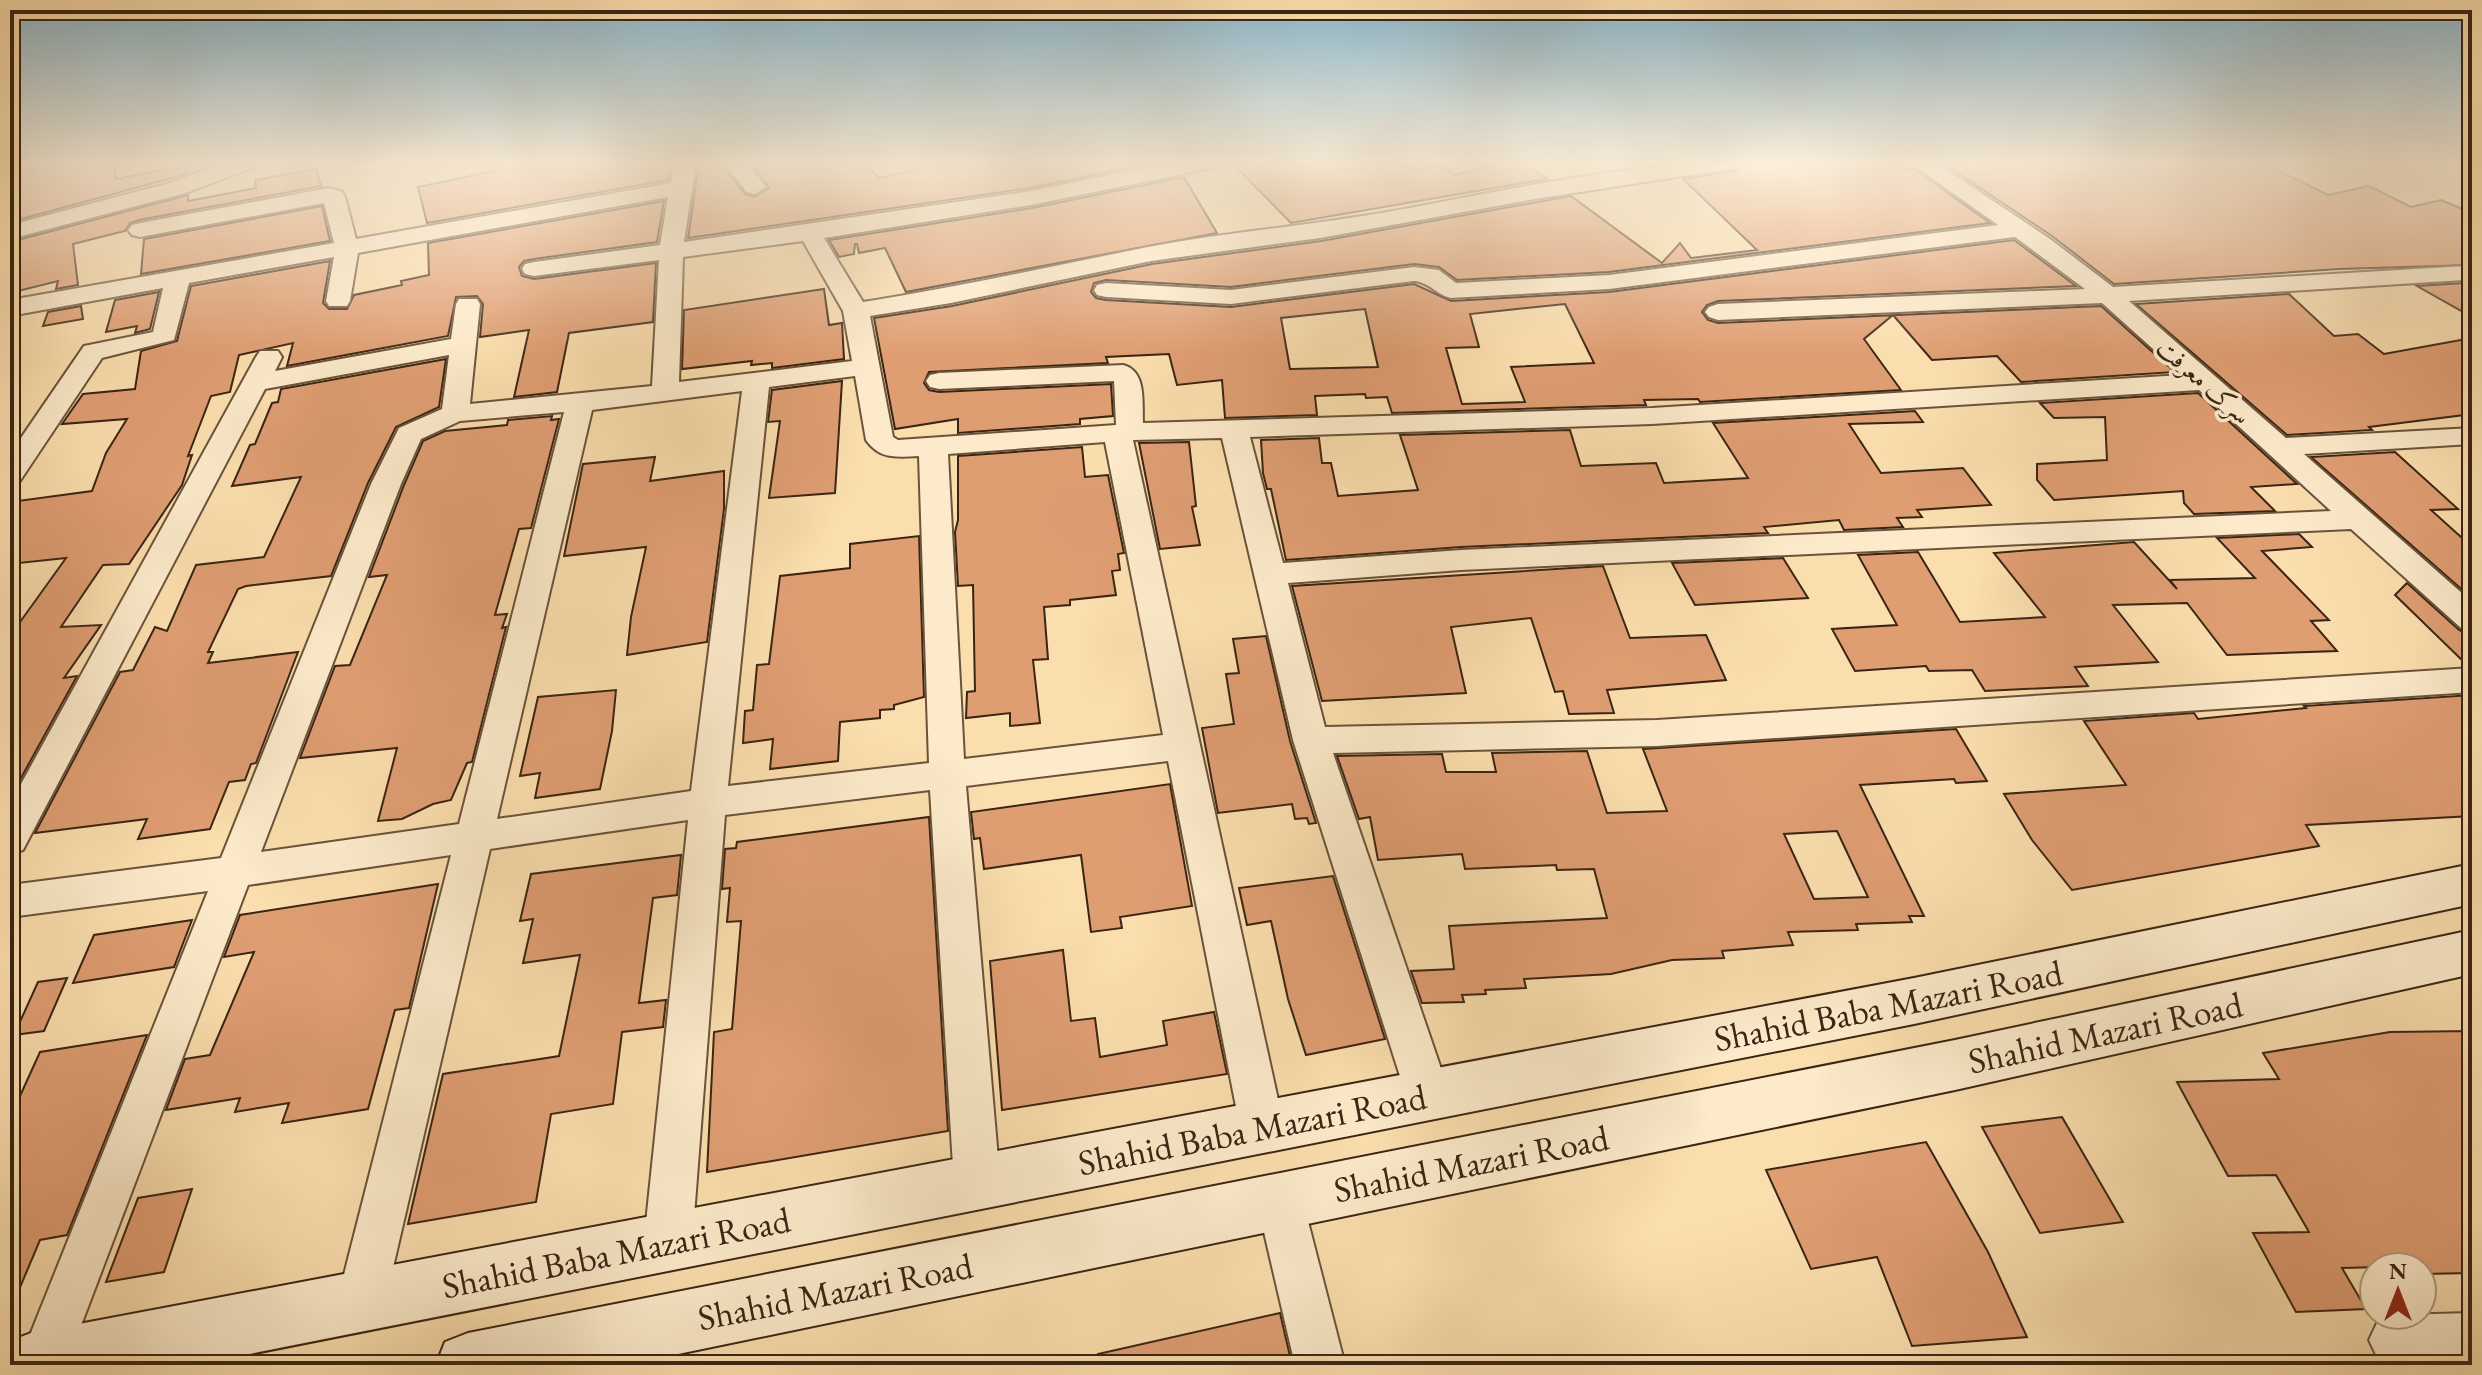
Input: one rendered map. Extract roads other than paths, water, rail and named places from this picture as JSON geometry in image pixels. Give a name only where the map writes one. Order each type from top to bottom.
[{"type":"main road","name":"Shahid Baba Mazari Road","points":[[37,1364],[1914,1001],[2472,884]]},
{"type":"main road","name":"Shahid Mazari Road","points":[[468,1365],[1955,1065],[2472,952]]},
{"type":"street","points":[[10,232],[32,226]]},
{"type":"street","points":[[140,230],[161,226]]},
{"type":"street","points":[[338,301],[347,248],[341,226]]},
{"type":"street","points":[[10,308],[469,226]]},
{"type":"street","points":[[665,392],[676,226]]},
{"type":"street","points":[[534,269],[853,226]]},
{"type":"street","points":[[856,311],[951,296],[1151,254],[1347,226]]},
{"type":"street","name":"سرک معرفت","points":[[2016,226],[2109,296],[2472,620]]},
{"type":"street","points":[[1106,290],[1231,297],[1414,274],[1430,275],[1451,291],[1609,282],[2020,229]]},
{"type":"street","points":[[810,233],[856,311],[880,440],[892,449],[1124,432],[1652,416],[2204,382]]},
{"type":"street","points":[[1718,312],[2109,296],[2464,273],[2472,275]]},
{"type":"street","points":[[10,475],[93,352],[165,335],[178,277]]},
{"type":"street","points":[[455,413],[468,304]]},
{"type":"street","points":[[10,839],[264,369],[464,344]]},
{"type":"street","points":[[37,1364],[237,871],[408,435],[455,413],[580,403],[866,367]]},
{"type":"street","points":[[939,381],[1123,373],[1127,378],[1124,432],[1183,746],[1262,1127]]},
{"type":"street","points":[[668,1242],[708,803],[741,495],[757,380]]},
{"type":"street","points":[[361,1302],[580,403]]},
{"type":"street","points":[[1234,428],[1311,740],[1428,1095]]},
{"type":"street","points":[[2281,447],[2472,436]]},
{"type":"street","points":[[933,444],[947,773],[977,1182]]},
{"type":"street","points":[[1269,574],[1461,560],[2358,519]]},
{"type":"street","points":[[1311,740],[1657,733],[2472,680]]},
{"type":"street","points":[[10,901],[708,803],[1183,746]]},
{"type":"street","points":[[1280,1202],[1320,1365]]},
{"type":"street","points":[[2394,1340],[2472,1338]]}]
